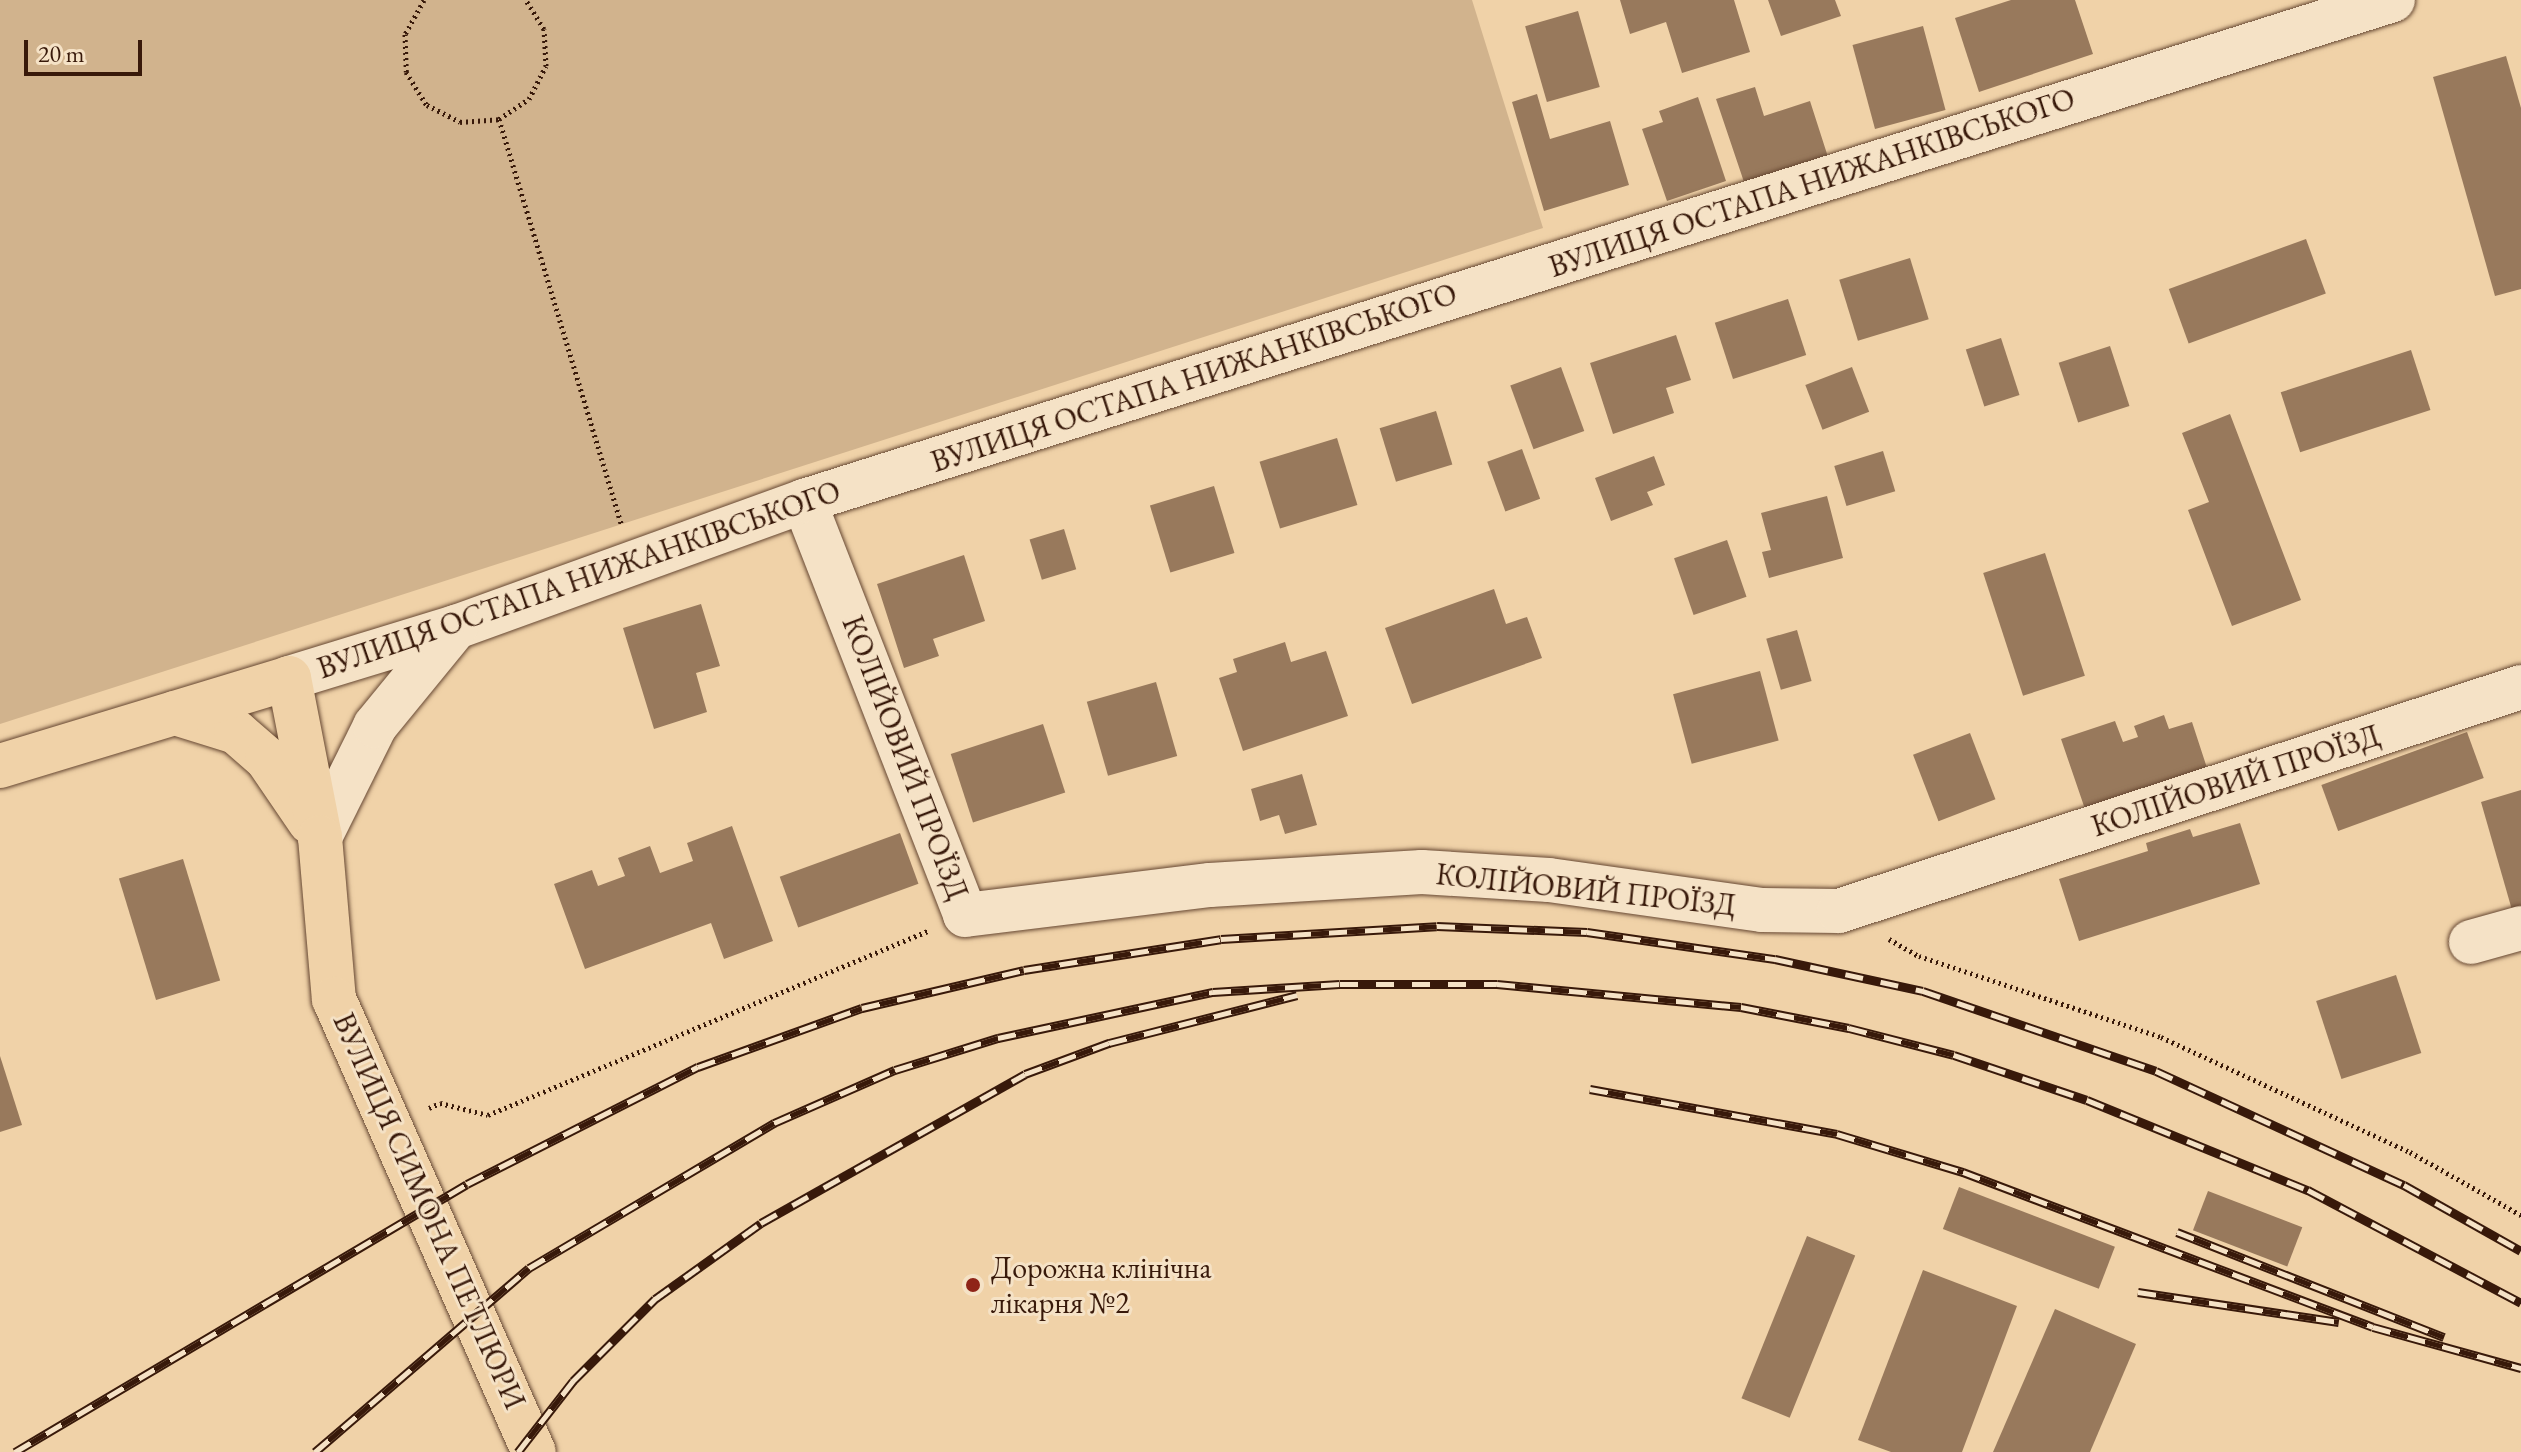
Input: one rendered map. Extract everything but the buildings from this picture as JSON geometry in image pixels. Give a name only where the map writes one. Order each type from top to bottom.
[{"type":"main road","name":"ВУЛИЦЯ ОСТАПА НИЖАНКІВСЬКОГО","points":[[0,766],[289,678]]},
{"type":"main road","name":"ВУЛИЦЯ СИМОНА ПЕТЛЮРИ","points":[[289,678],[320,837],[334,999],[534,1452]]},
{"type":"main road","points":[[175,713],[236,732],[267,759],[320,837]]},
{"type":"street","name":"ВУЛИЦЯ ОСТАПА НИЖАНКІВСЬКОГО","points":[[289,678],[456,627],[804,501],[2393,0]]},
{"type":"street","name":"КОЛІЙОВИЙ ПРОЇЗД","points":[[804,501],[965,915],[1210,885],[1422,872],[1549,880],[1762,910],[1839,911],[2521,687]]},
{"type":"street","points":[[320,837],[375,726],[456,627]]},
{"type":"street","points":[[2471,942],[2521,928]]},
{"type":"path","points":[[424,0],[405,34],[406,72],[427,105],[460,122],[499,119],[529,99],[546,66],[544,29],[526,0]]},
{"type":"path","points":[[499,119],[621,525]]},
{"type":"path","points":[[1839,911],[1919,956],[2175,1043],[2410,1152],[2521,1215]]},
{"type":"path","points":[[389,1126],[440,1103],[488,1115],[965,915]]},
{"type":"shaded area","points":[[0,0],[1472,0],[1543,228],[0,724]]},
{"type":"railway","points":[[15,1452],[467,1184],[698,1067],[862,1008],[1024,970],[1221,939],[1437,926],[1587,932],[1775,959],[1923,991],[2156,1071],[2404,1185],[2521,1251]]},
{"type":"railway","points":[[315,1452],[529,1268],[774,1123],[895,1070],[998,1038],[1213,992],[1340,984],[1497,984],[1741,1007],[1849,1028],[1954,1055],[2087,1100],[2308,1190],[2521,1303]]},
{"type":"railway","points":[[518,1452],[573,1381],[655,1299],[761,1223],[1025,1074],[1109,1043],[1297,995]]},
{"type":"railway","points":[[1590,1089],[1837,1134],[1963,1172],[2373,1327],[2521,1368]]},
{"type":"railway","points":[[2177,1232],[2444,1337]]},
{"type":"railway","points":[[2138,1292],[2339,1322]]},
{"type":"place","name":"Дорожна клінічна лікарня №2","points":[[973,1285]]}]
